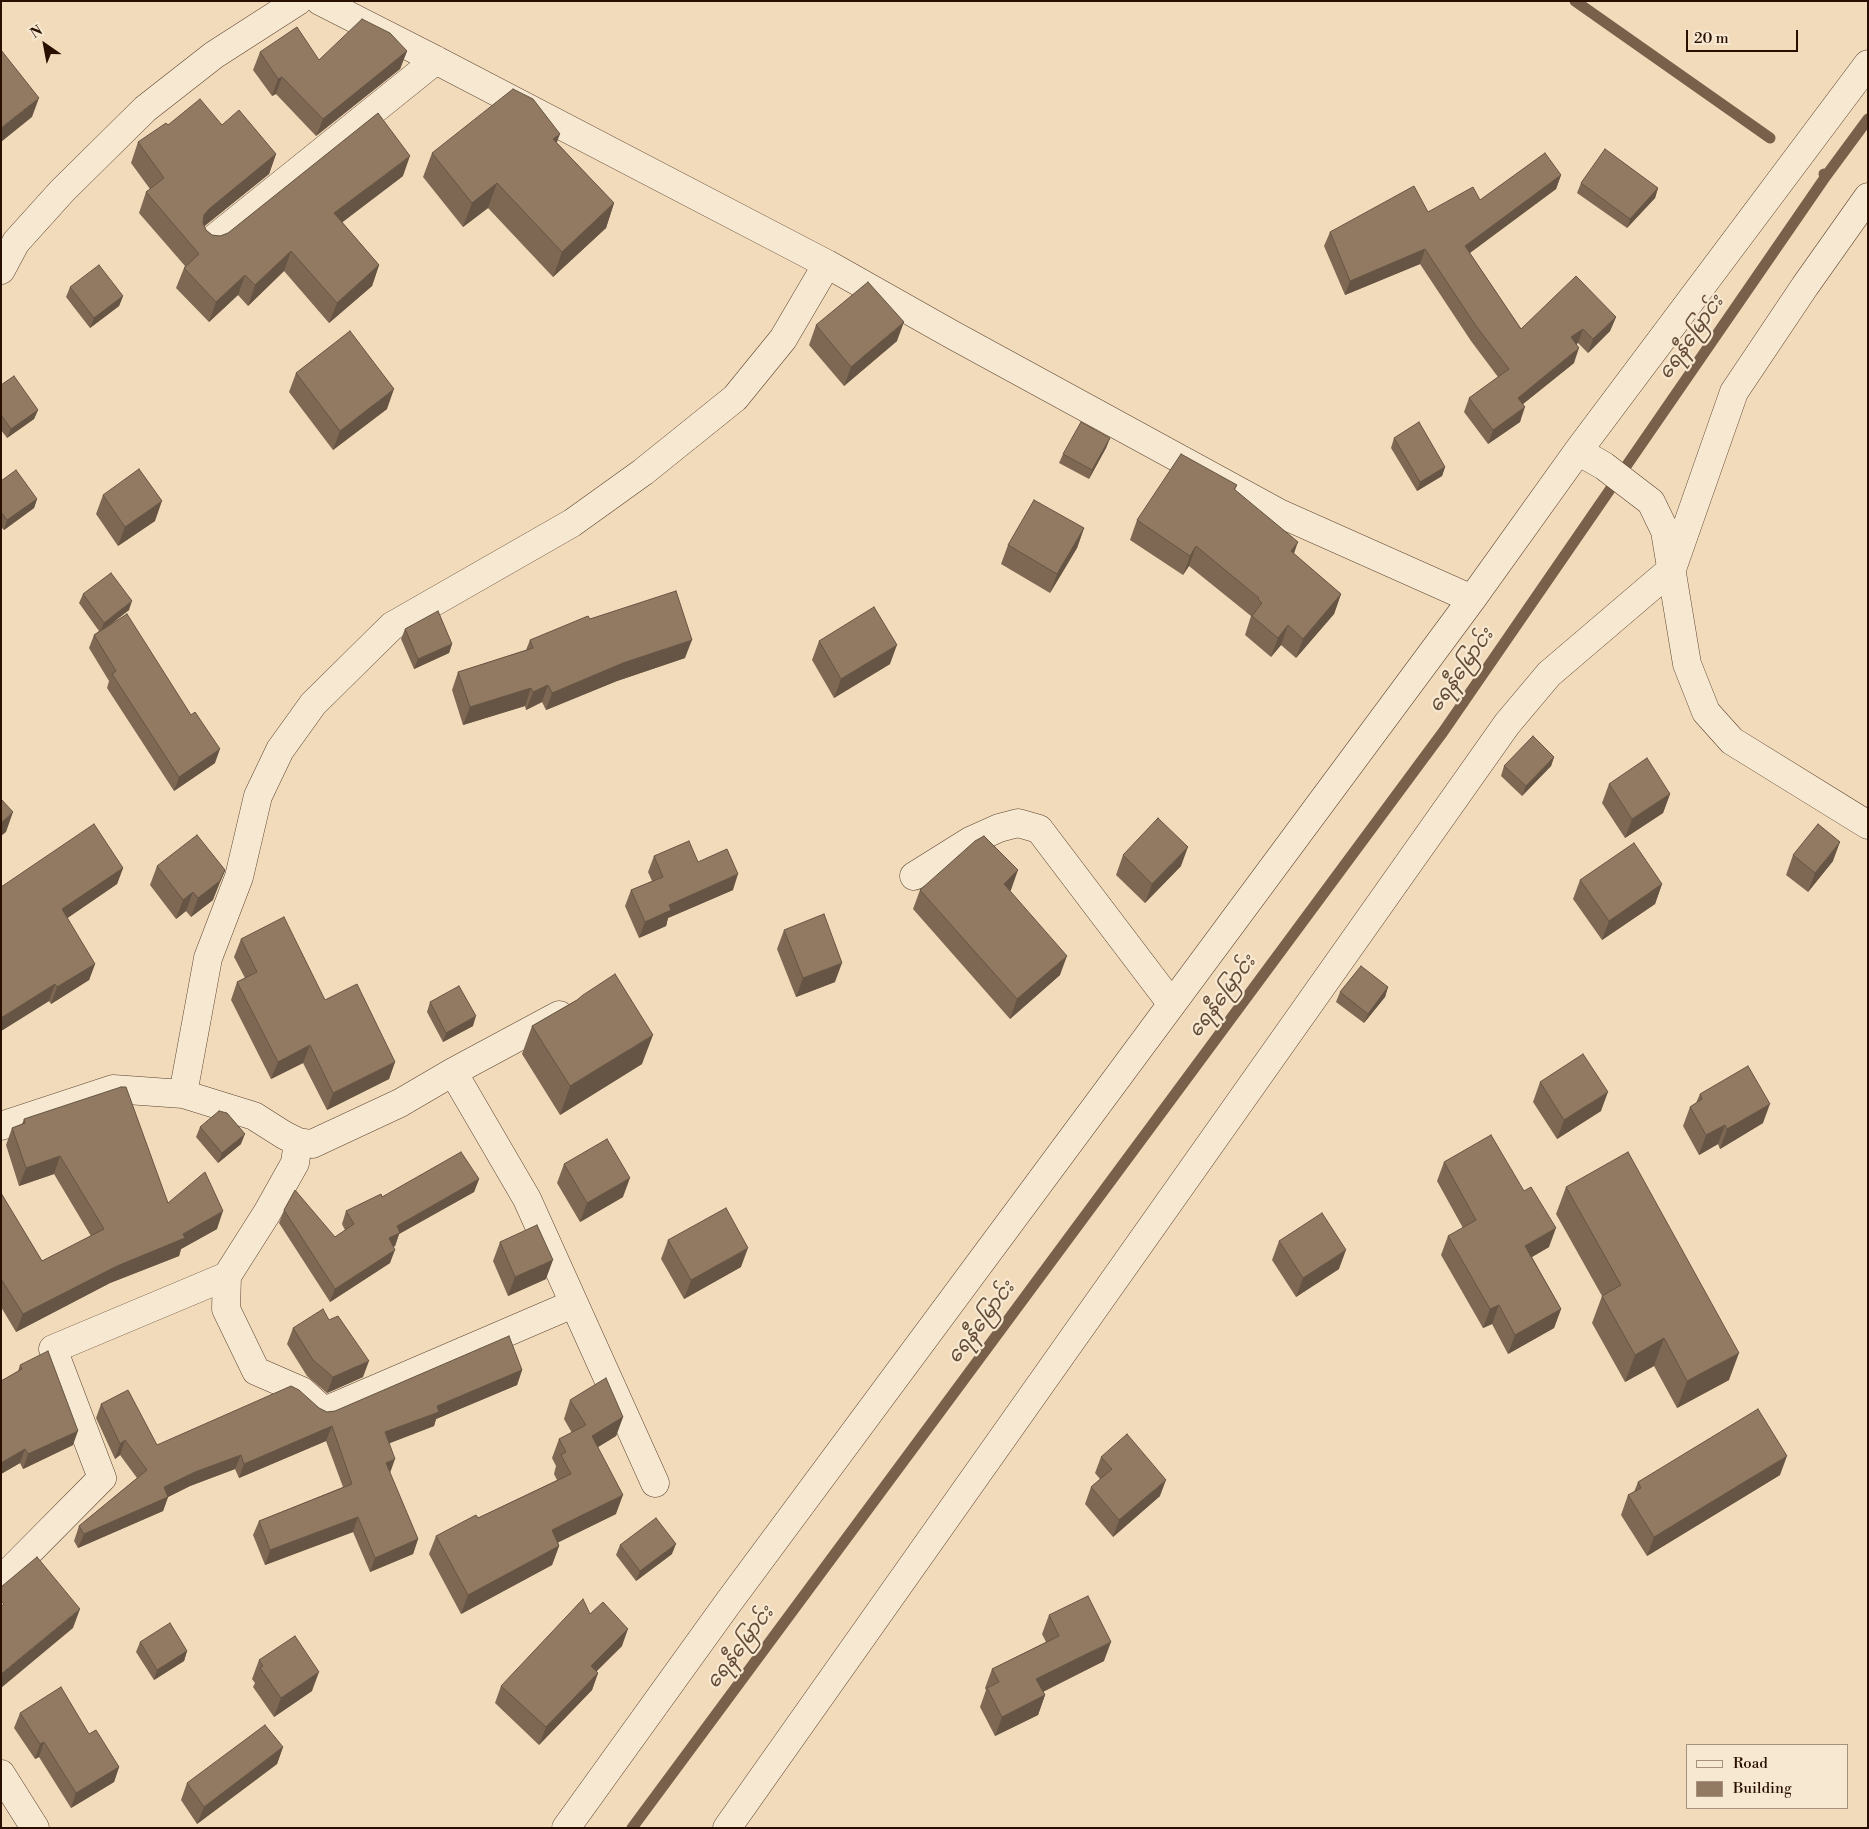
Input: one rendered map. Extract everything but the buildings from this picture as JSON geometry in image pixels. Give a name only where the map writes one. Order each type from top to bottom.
[{"type":"street","points":[[1,270],[16,242],[62,191],[145,109],[214,55],[298,1]]},
{"type":"street","points":[[320,1],[827,264],[1279,513],[1472,599]]},
{"type":"street","points":[[212,241],[436,60]]},
{"type":"street","points":[[566,1828],[734,1596],[1472,599],[1578,451],[1868,64]]},
{"type":"street","points":[[727,1828],[1507,724],[1549,674],[1672,569],[1734,392],[1804,286],[1868,197]]},
{"type":"street","points":[[183,1094],[208,958],[239,876],[258,796],[280,750],[313,704],[392,626],[572,523],[642,472],[735,398],[783,339],[827,264]]},
{"type":"street","points":[[1578,451],[1604,466],[1651,502],[1665,531],[1687,664],[1706,712],[1732,741],[1868,825]]},
{"type":"street","points":[[914,876],[970,841],[998,828],[1018,823],[1039,829],[1172,1003]]},
{"type":"street","points":[[1,1126],[113,1090],[183,1094],[254,1116],[284,1136],[298,1142],[312,1144],[400,1103],[559,1015]]},
{"type":"street","points":[[453,1072],[527,1199],[655,1483]]},
{"type":"street","points":[[298,1142],[295,1163],[267,1213],[227,1276],[226,1309],[256,1371],[302,1391],[324,1411],[573,1304]]},
{"type":"street","points":[[1,1580],[102,1478],[53,1350],[227,1276]]},
{"type":"street","points":[[1,1774],[35,1828]]},
{"type":"waterway","name":"ရေနီမြောင်း","points":[[1575,1],[1770,138]]},
{"type":"waterway","name":"ရေနီမြောင်း","points":[[1826,176],[1868,119]]},
{"type":"waterway","name":"ရေနီမြောင်း","points":[[632,1828],[1443,732],[1826,176],[1824,174]]}]
